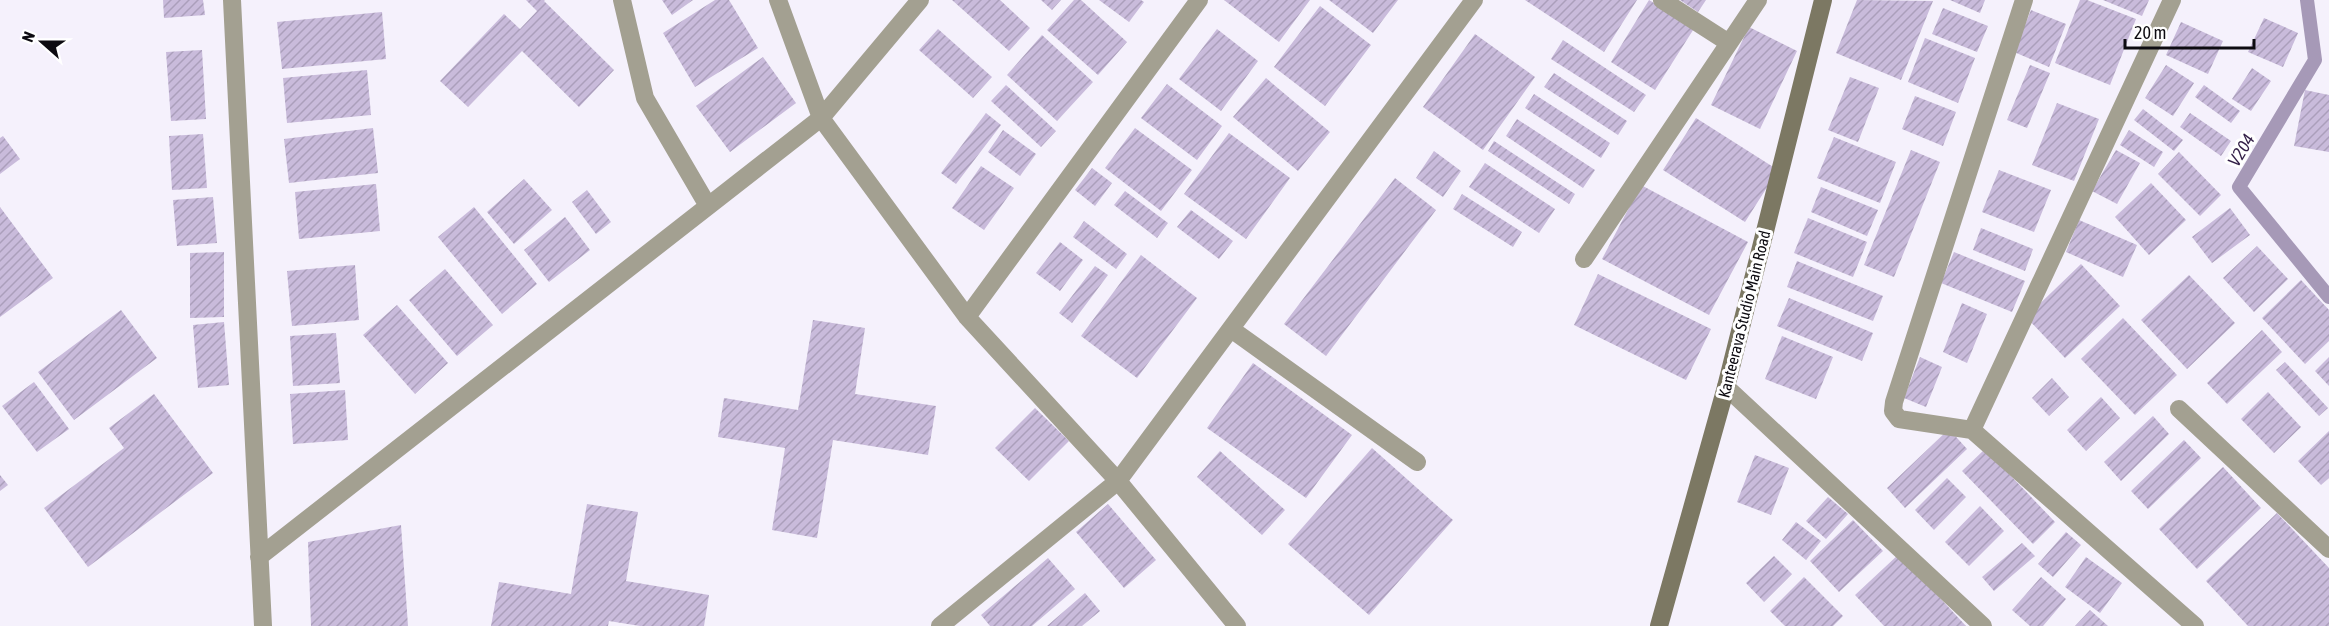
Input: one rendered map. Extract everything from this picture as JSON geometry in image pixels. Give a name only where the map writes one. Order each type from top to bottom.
[{"type":"street","points":[[232,0],[263,626]]},
{"type":"street","points":[[622,0],[645,98],[708,206]]},
{"type":"street","points":[[778,0],[821,118],[967,317],[1118,481],[1236,626]]},
{"type":"street","points":[[258,557],[821,118],[920,0]]},
{"type":"street","points":[[967,317],[1199,0]]},
{"type":"street","points":[[940,626],[1118,481],[1474,0]]},
{"type":"street","points":[[1662,0],[1729,43]]},
{"type":"street","points":[[1584,259],[1758,0]]},
{"type":"street","name":"Kanteerava Studio Main Road","points":[[1659,626],[1726,387],[1824,0]]},
{"type":"street","points":[[2024,0],[1893,411],[1899,419],[1972,430],[2195,626]]},
{"type":"street","points":[[1972,430],[2172,0]]},
{"type":"street","points":[[1231,329],[1417,462]]},
{"type":"street","points":[[1726,387],[1983,626]]},
{"type":"street","points":[[2179,409],[2329,549]]},
{"type":"building","points":[[163,0],[203,0],[205,15],[164,18]]},
{"type":"building","points":[[526,0],[545,0],[614,70],[579,107],[522,51],[468,107],[440,81],[504,14],[520,29],[537,11]]},
{"type":"building","points":[[662,0],[693,0],[672,15]]},
{"type":"building","points":[[715,0],[729,0],[758,48],[695,87],[663,33]]},
{"type":"building","points":[[952,0],[1000,0],[1030,28],[1009,51]]},
{"type":"building","points":[[1041,0],[1061,0],[1052,10]]},
{"type":"building","points":[[1074,0],[1081,0],[1127,42],[1098,75],[1047,30]]},
{"type":"building","points":[[1099,0],[1141,0],[1144,2],[1129,22]]},
{"type":"building","points":[[1224,0],[1310,0],[1279,42]]},
{"type":"building","points":[[1329,0],[1398,0],[1373,33]]},
{"type":"building","points":[[1525,0],[1637,0],[1604,52]]},
{"type":"building","points":[[1649,0],[1695,27],[1655,90],[1611,62]]},
{"type":"building","points":[[1680,0],[1706,0],[1698,12]]},
{"type":"building","points":[[1857,0],[1933,1],[1901,80],[1836,53]]},
{"type":"building","points":[[1950,0],[1985,0],[1980,13]]},
{"type":"building","points":[[2080,0],[2087,0],[2136,19],[2110,85],[2055,63]]},
{"type":"building","points":[[2103,0],[2149,0],[2142,16]]},
{"type":"building","points":[[1320,6],[1371,45],[1325,106],[1274,67]]},
{"type":"building","points":[[1943,8],[1988,26],[1977,52],[1932,34]]},
{"type":"building","points":[[2031,10],[2066,24],[2049,67],[2014,52]]},
{"type":"building","points":[[382,12],[386,59],[282,69],[277,22]]},
{"type":"building","points":[[2264,18],[2298,33],[2283,67],[2248,52]]},
{"type":"building","points":[[2181,22],[2223,41],[2208,74],[2166,55]]},
{"type":"building","points":[[1749,27],[1797,51],[1760,129],[1711,105]]},
{"type":"building","points":[[938,29],[992,77],[973,98],[919,50]]},
{"type":"building","points":[[1217,29],[1258,61],[1221,111],[1179,79]]},
{"type":"building","points":[[1475,34],[1535,77],[1483,150],[1423,107]]},
{"type":"building","points":[[1042,35],[1093,82],[1057,121],[1007,75]]},
{"type":"building","points":[[1925,38],[1975,58],[1958,103],[1908,82]]},
{"type":"building","points":[[1563,40],[1646,95],[1634,112],[1551,59]]},
{"type":"building","points":[[202,50],[206,119],[171,121],[166,52]]},
{"type":"building","points":[[763,57],[796,103],[730,152],[696,106]]},
{"type":"building","points":[[2030,65],[2050,73],[2027,128],[2007,120]]},
{"type":"building","points":[[2166,65],[2194,83],[2173,116],[2145,98]]},
{"type":"building","points":[[2252,68],[2271,81],[2251,111],[2232,99]]},
{"type":"building","points":[[367,70],[371,115],[287,123],[283,78]]},
{"type":"building","points":[[1554,73],[1627,121],[1618,135],[1544,87]]},
{"type":"building","points":[[1850,77],[1879,88],[1858,142],[1828,130]]},
{"type":"building","points":[[1266,78],[1330,132],[1298,171],[1233,117]]},
{"type":"building","points":[[1167,84],[1222,126],[1197,160],[1141,118]]},
{"type":"building","points":[[1006,85],[1056,131],[1041,147],[991,101]]},
{"type":"building","points":[[2204,85],[2240,111],[2231,123],[2195,97]]},
{"type":"building","points":[[2305,90],[2329,95],[2329,152],[2294,146]]},
{"type":"building","points":[[1534,94],[1610,143],[1601,158],[1525,108]]},
{"type":"building","points":[[1915,96],[1956,112],[1943,146],[1902,129]]},
{"type":"building","points":[[2057,103],[2099,119],[2074,181],[2032,165]]},
{"type":"building","points":[[2143,109],[2183,140],[2174,151],[2134,120]]},
{"type":"building","points":[[986,113],[1001,125],[956,184],[941,173]]},
{"type":"building","points":[[2190,113],[2231,141],[2221,156],[2180,127]]},
{"type":"building","points":[[1696,118],[1778,170],[1745,222],[1663,170]]},
{"type":"building","points":[[1517,119],[1595,170],[1583,188],[1506,136]]},
{"type":"building","points":[[373,128],[378,173],[289,183],[284,139]]},
{"type":"building","points":[[1135,128],[1192,170],[1161,211],[1105,168]]},
{"type":"building","points":[[1003,130],[1036,154],[1020,176],[988,152]]},
{"type":"building","points":[[2129,130],[2163,152],[2154,167],[2120,145]]},
{"type":"building","points":[[1229,133],[1290,178],[1246,239],[1184,194]]},
{"type":"building","points":[[203,134],[207,188],[172,190],[169,136]]},
{"type":"building","points":[[3,136],[20,159],[0,174],[0,138]]},
{"type":"building","points":[[1834,137],[1896,162],[1880,203],[1817,178]]},
{"type":"building","points":[[1494,141],[1575,194],[1569,204],[1488,151]]},
{"type":"building","points":[[1911,150],[1940,162],[1894,277],[1864,265]]},
{"type":"building","points":[[2116,150],[2140,163],[2117,204],[2092,191]]},
{"type":"building","points":[[1434,151],[1461,171],[1443,197],[1416,178]]},
{"type":"building","points":[[2179,152],[2221,195],[2200,216],[2158,174]]},
{"type":"building","points":[[1485,163],[1555,209],[1539,233],[1469,187]]},
{"type":"building","points":[[981,166],[1014,188],[984,230],[952,208]]},
{"type":"building","points":[[1092,168],[1112,183],[1095,206],[1075,190]]},
{"type":"building","points":[[1999,170],[2051,190],[2034,232],[1982,212]]},
{"type":"building","points":[[1395,178],[1436,210],[1326,356],[1284,324]]},
{"type":"building","points":[[524,179],[552,210],[514,244],[487,212]]},
{"type":"building","points":[[2151,183],[2186,220],[2149,255],[2115,217]]},
{"type":"building","points":[[376,184],[380,231],[299,239],[295,192]]},
{"type":"building","points":[[1641,185],[1748,242],[1709,315],[1602,259]]},
{"type":"building","points":[[1821,187],[1878,210],[1867,236],[1811,212]]},
{"type":"building","points":[[587,190],[611,222],[596,234],[572,202]]},
{"type":"building","points":[[1125,191],[1168,223],[1157,238],[1114,205]]},
{"type":"building","points":[[1462,194],[1522,232],[1513,247],[1453,209]]},
{"type":"building","points":[[213,197],[217,243],[177,246],[173,200]]},
{"type":"building","points":[[0,207],[53,278],[0,317]]},
{"type":"building","points":[[474,207],[537,284],[502,314],[438,237]]},
{"type":"building","points":[[2230,208],[2250,235],[2212,263],[2192,237]]},
{"type":"building","points":[[1191,210],[1233,241],[1219,259],[1177,227]]},
{"type":"building","points":[[565,217],[590,250],[549,282],[524,250]]},
{"type":"building","points":[[1808,218],[1867,242],[1853,277],[1794,253]]},
{"type":"building","points":[[2079,220],[2137,245],[2123,277],[2066,252]]},
{"type":"building","points":[[1084,221],[1127,254],[1116,269],[1073,237]]},
{"type":"building","points":[[1981,228],[2033,249],[2025,271],[1973,250]]},
{"type":"building","points":[[1060,242],[1083,260],[1060,291],[1036,273]]},
{"type":"building","points":[[2257,246],[2288,279],[2254,312],[2223,278]]},
{"type":"building","points":[[224,252],[224,317],[190,318],[190,253]]},
{"type":"building","points":[[1954,252],[2025,281],[2012,312],[1941,283]]},
{"type":"building","points":[[1141,255],[1197,298],[1137,378],[1081,336]]},
{"type":"building","points":[[1797,261],[1883,296],[1873,321],[1787,287]]},
{"type":"building","points":[[2081,264],[2120,306],[2065,358],[2026,317]]},
{"type":"building","points":[[355,265],[359,320],[292,326],[287,271]]},
{"type":"building","points":[[1095,266],[1108,275],[1072,323],[1059,313]]},
{"type":"building","points":[[445,269],[493,325],[457,356],[409,300]]},
{"type":"building","points":[[1598,274],[1711,329],[1686,380],[1574,325]]},
{"type":"building","points":[[2189,275],[2235,323],[2187,369],[2141,320]]},
{"type":"building","points":[[2301,280],[2329,310],[2329,341],[2305,364],[2262,318]]},
{"type":"building","points":[[1789,298],[1873,333],[1862,361],[1777,326]]},
{"type":"building","points":[[1962,303],[1987,314],[1967,363],[1943,352]]},
{"type":"building","points":[[397,305],[448,363],[415,394],[363,335]]},
{"type":"building","points":[[121,310],[157,358],[74,420],[38,372]]},
{"type":"building","points":[[2123,318],[2177,375],[2135,415],[2081,359]]},
{"type":"building","points":[[813,320],[865,328],[855,394],[936,406],[928,455],[833,440],[817,538],[772,530],[785,448],[718,437],[724,398],[798,410]]},
{"type":"building","points":[[224,322],[229,385],[198,388],[193,325]]},
{"type":"building","points":[[2262,330],[2282,352],[2227,404],[2207,383]]},
{"type":"building","points":[[336,333],[340,383],[293,386],[290,336]]},
{"type":"building","points":[[1782,336],[1833,357],[1816,399],[1765,379]]},
{"type":"building","points":[[1920,357],[1942,367],[1926,407],[1904,398]]},
{"type":"building","points":[[2329,357],[2329,386],[2315,371]]},
{"type":"building","points":[[2285,362],[2328,408],[2319,416],[2276,370]]},
{"type":"building","points":[[1253,363],[1352,435],[1306,498],[1207,428]]},
{"type":"building","points":[[2052,378],[2069,397],[2049,416],[2032,398]]},
{"type":"building","points":[[34,382],[69,429],[37,452],[2,406]]},
{"type":"building","points":[[345,390],[348,440],[293,444],[290,394]]},
{"type":"building","points":[[2268,392],[2301,427],[2274,453],[2241,419]]},
{"type":"building","points":[[154,394],[213,473],[88,567],[44,508],[124,448],[109,428]]},
{"type":"building","points":[[2101,397],[2120,418],[2086,451],[2067,430]]},
{"type":"building","points":[[1035,408],[1069,441],[1029,481],[995,448]]},
{"type":"building","points":[[2153,416],[2169,434],[2121,481],[2104,462]]},
{"type":"building","points":[[1949,429],[1967,449],[1905,508],[1887,488]]},
{"type":"building","points":[[2329,431],[2329,478],[2321,485],[2298,461]]},
{"type":"building","points":[[2184,440],[2201,458],[2148,509],[2131,491]]},
{"type":"building","points":[[1372,448],[1453,520],[1369,615],[1288,544]]},
{"type":"building","points":[[1985,449],[2055,522],[2033,544],[1962,471]]},
{"type":"building","points":[[1220,451],[1285,510],[1262,535],[1197,477]]},
{"type":"building","points":[[1755,455],[1789,468],[1771,515],[1737,502]]},
{"type":"building","points":[[2223,467],[2261,508],[2197,569],[2159,529]]},
{"type":"building","points":[[0,475],[8,485],[0,491]]},
{"type":"building","points":[[1947,478],[1966,497],[1934,530],[1915,510]]},
{"type":"building","points":[[1828,497],[1848,514],[1826,539],[1806,521]]},
{"type":"building","points":[[587,504],[638,512],[626,581],[709,595],[704,626],[640,626],[609,621],[608,626],[491,626],[499,582],[571,594]]},
{"type":"building","points":[[1108,504],[1156,560],[1124,588],[1076,532]]},
{"type":"building","points":[[1980,506],[2004,531],[1969,566],[1945,542]]},
{"type":"building","points":[[2277,513],[2329,568],[2329,626],[2248,626],[2206,581]]},
{"type":"building","points":[[1853,520],[1883,551],[1839,592],[1810,561]]},
{"type":"building","points":[[1796,522],[1821,541],[1806,560],[1782,540]]},
{"type":"building","points":[[401,525],[408,626],[311,626],[308,542]]},
{"type":"building","points":[[2066,532],[2081,545],[2053,577],[2038,564]]},
{"type":"building","points":[[2022,543],[2035,556],[1994,591],[1982,577]]},
{"type":"building","points":[[1899,554],[1966,626],[1884,626],[1855,595]]},
{"type":"building","points":[[1774,556],[1792,574],[1764,602],[1746,583]]},
{"type":"building","points":[[2086,557],[2122,583],[2100,613],[2065,587]]},
{"type":"building","points":[[1048,558],[1075,589],[1032,626],[990,626],[981,615]]},
{"type":"building","points":[[1804,577],[1843,616],[1833,626],[1785,626],[1770,611]]},
{"type":"building","points":[[2041,577],[2066,599],[2043,626],[2030,626],[2012,610]]},
{"type":"building","points":[[1085,593],[1100,611],[1082,626],[1047,626]]},
{"type":"building","points":[[2090,610],[2108,626],[2075,626]]},
{"type":"waterway","name":"V204","points":[[2307,0],[2315,60],[2239,187],[2329,297]]}]
